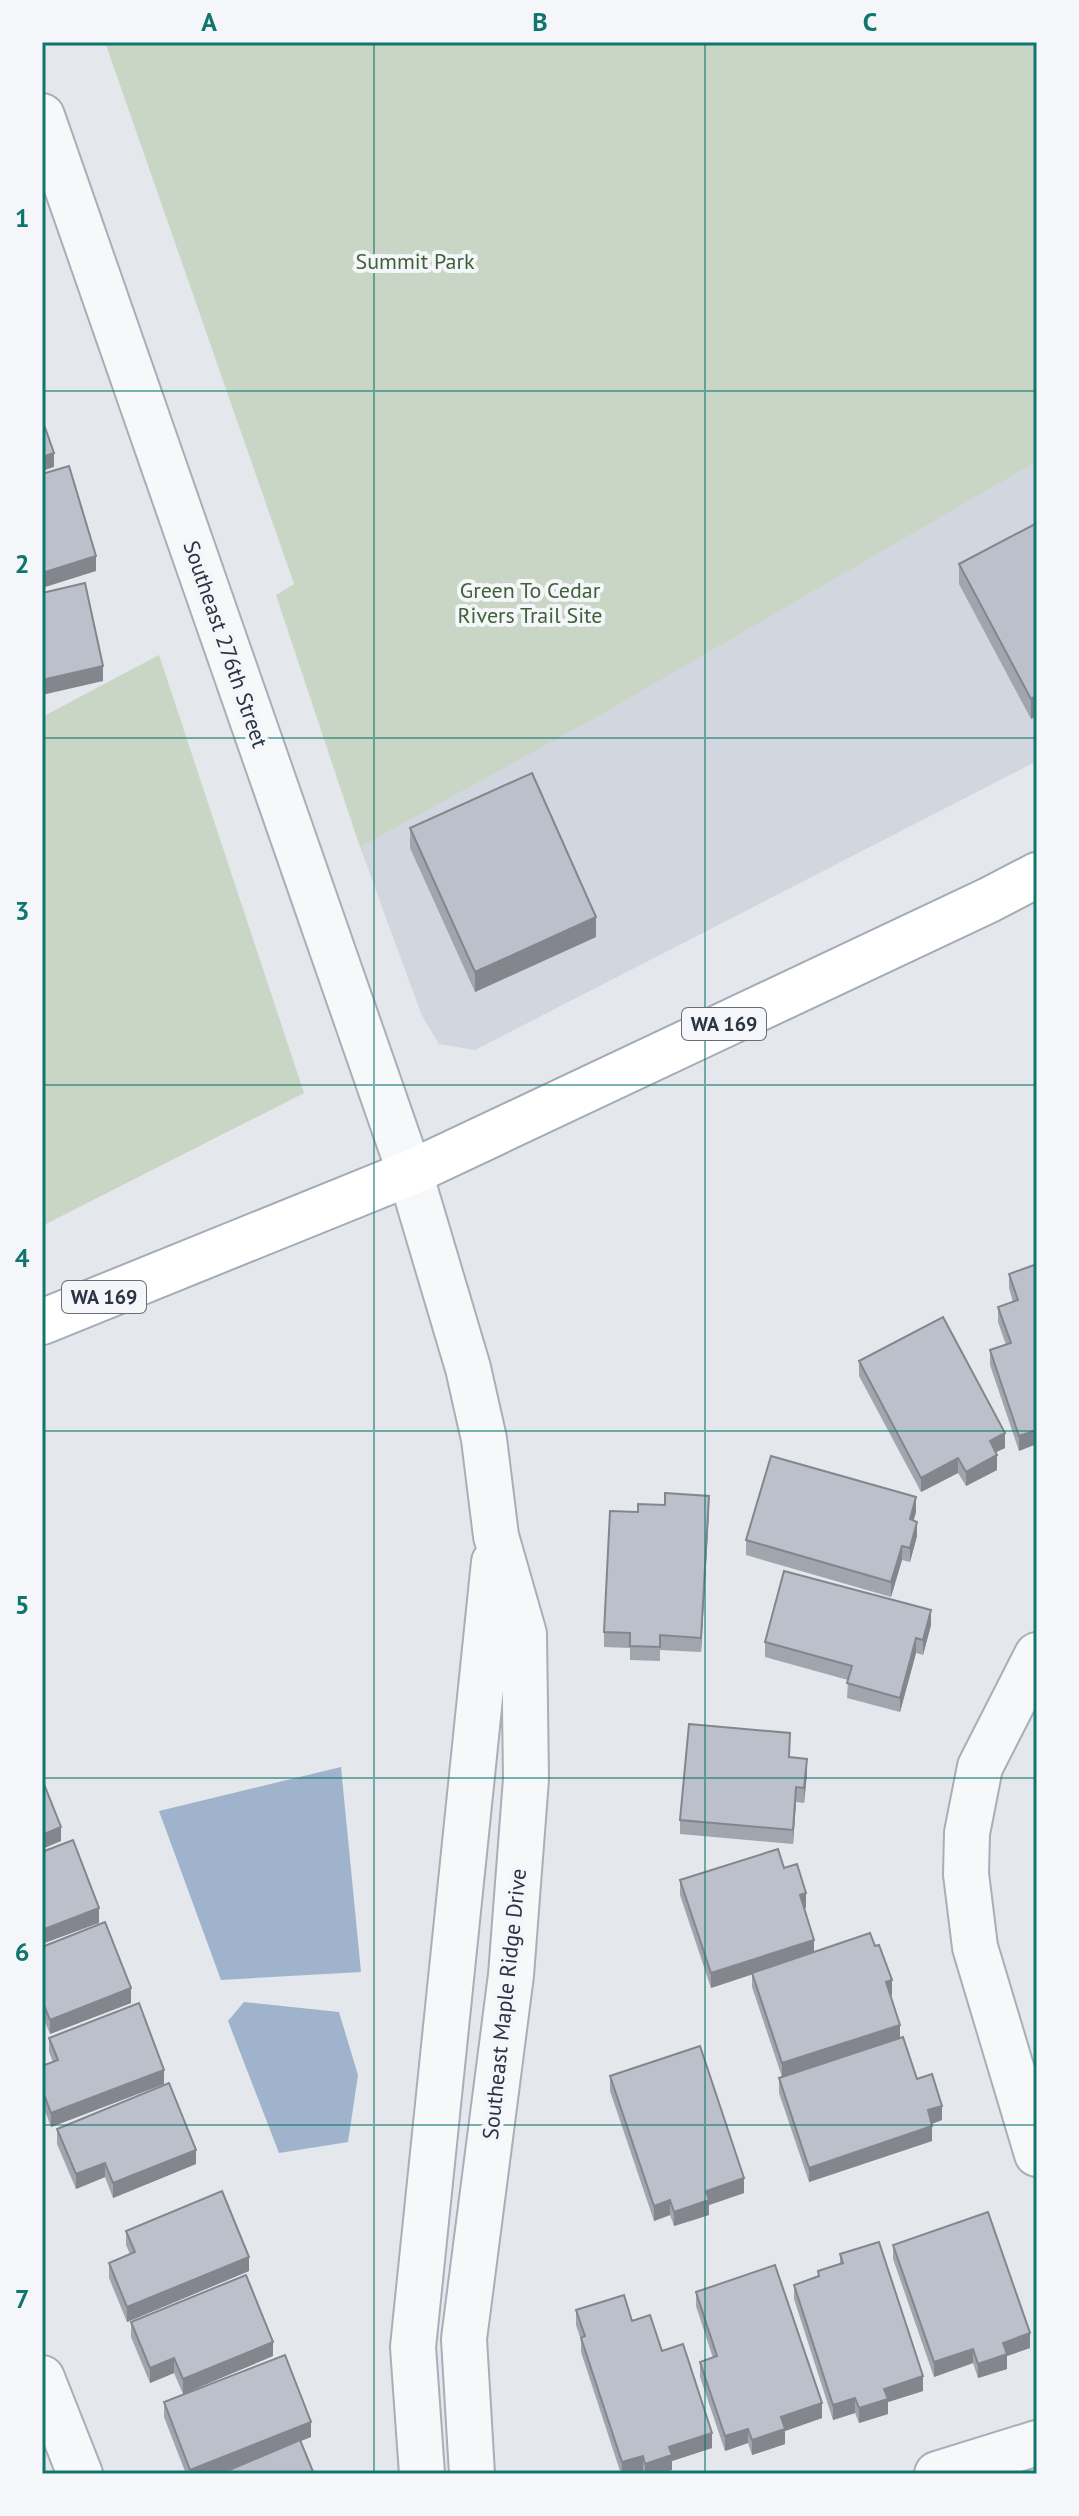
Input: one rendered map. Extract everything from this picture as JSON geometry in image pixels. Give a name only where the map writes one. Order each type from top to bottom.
[{"type":"main road","name":"WA 169","points":[[42,1322],[410,1173],[1037,875]]},
{"type":"street","name":"Southeast 276th Street","points":[[42,116],[410,1173]]},
{"type":"street","name":"Southeast Maple Ridge Drive","points":[[410,1173],[468,1368],[484,1439],[496,1536],[524,1634],[526,1779],[511,1975],[464,2339],[472,2474]]},
{"type":"street","name":"Southeast Maple Ridge Drive","points":[[422,2474],[413,2347],[496,1536]]},
{"type":"street","points":[[1037,1655],[980,1767],[967,1833],[966,1874],[975,1947],[1037,2154]]},
{"type":"street","points":[[42,2378],[80,2474]]},
{"type":"street","points":[[937,2474],[1037,2443]]},
{"type":"shaded area","points":[[1037,450],[1037,761],[475,1050],[439,1044],[422,1016],[360,847]]},
{"type":"green space","points":[[105,42],[1037,42],[1037,461],[600,715],[360,847],[276,595],[294,584]]},
{"type":"green space","points":[[159,655],[304,1093],[42,1226],[42,717]]},
{"type":"water","points":[[341,1767],[361,1972],[221,1980],[159,1811]]},
{"type":"water","points":[[244,2002],[339,2012],[358,2075],[348,2142],[279,2153],[228,2021]]},
{"type":"building","points":[[42,419],[54,453],[42,457]]},
{"type":"building","points":[[69,466],[96,556],[42,573],[42,474]]},
{"type":"building","points":[[1037,523],[1037,695],[1031,699],[959,564]]},
{"type":"building","points":[[85,583],[103,666],[42,680],[42,593]]},
{"type":"building","points":[[532,773],[596,917],[475,972],[410,828]]},
{"type":"building","points":[[1037,1264],[1037,1430],[1019,1436],[990,1350],[1011,1343],[998,1307],[1018,1300],[1009,1274]]},
{"type":"building","points":[[943,1317],[1005,1433],[990,1441],[997,1455],[966,1472],[958,1458],[921,1478],[859,1361]]},
{"type":"building","points":[[771,1456],[916,1497],[910,1519],[917,1522],[910,1548],[902,1546],[891,1582],[746,1540]]},
{"type":"building","points":[[665,1493],[709,1496],[701,1638],[660,1635],[660,1647],[630,1646],[630,1633],[604,1632],[610,1511],[638,1512],[638,1504],[665,1505]]},
{"type":"building","points":[[784,1571],[931,1610],[923,1640],[916,1638],[900,1698],[847,1683],[852,1666],[765,1642]]},
{"type":"building","points":[[689,1724],[790,1733],[789,1757],[807,1759],[804,1788],[796,1787],[793,1830],[680,1820]]},
{"type":"building","points":[[42,1779],[61,1827],[42,1835]]},
{"type":"building","points":[[73,1840],[99,1908],[42,1930],[42,1852]]},
{"type":"building","points":[[778,1849],[784,1868],[797,1864],[806,1893],[800,1895],[814,1940],[711,1973],[680,1880]]},
{"type":"building","points":[[105,1922],[131,1988],[50,2020],[42,2000],[42,1947]]},
{"type":"building","points":[[870,1933],[875,1946],[879,1945],[892,1980],[886,1982],[900,2025],[782,2063],[752,1973]]},
{"type":"building","points":[[139,2003],[164,2070],[51,2113],[42,2089],[42,2066],[58,2060],[49,2038]]},
{"type":"building","points":[[903,2037],[917,2079],[932,2074],[942,2106],[928,2110],[932,2126],[809,2168],[779,2078]]},
{"type":"building","points":[[700,2046],[744,2178],[706,2191],[709,2200],[674,2212],[670,2200],[654,2206],[610,2076]]},
{"type":"building","points":[[169,2083],[196,2150],[113,2183],[105,2163],[76,2174],[57,2129]]},
{"type":"building","points":[[222,2191],[249,2257],[127,2307],[109,2263],[135,2252],[126,2231]]},
{"type":"building","points":[[988,2212],[1030,2333],[1003,2343],[1007,2354],[978,2364],[973,2349],[934,2362],[893,2245]]},
{"type":"building","points":[[879,2242],[923,2376],[884,2389],[888,2399],[859,2408],[855,2398],[833,2405],[794,2285],[819,2276],[818,2271],[843,2263],[840,2254]]},
{"type":"building","points":[[775,2265],[822,2403],[781,2417],[785,2429],[752,2440],[748,2429],[725,2436],[700,2362],[717,2356],[696,2292]]},
{"type":"building","points":[[246,2275],[273,2342],[183,2379],[174,2358],[150,2368],[131,2322]]},
{"type":"building","points":[[624,2295],[632,2321],[650,2315],[662,2351],[683,2344],[712,2433],[669,2447],[672,2455],[645,2464],[643,2456],[622,2462],[581,2338],[585,2336],[576,2310]]},
{"type":"building","points":[[285,2355],[311,2422],[190,2470],[164,2402]]},
{"type":"building","points":[[300,2440],[314,2474],[220,2474]]},
{"type":"park label","name":"Summit Park","points":[[415,261]]},
{"type":"park label","name":"Green To Cedar Rivers Trail Site","points":[[530,602]]}]
